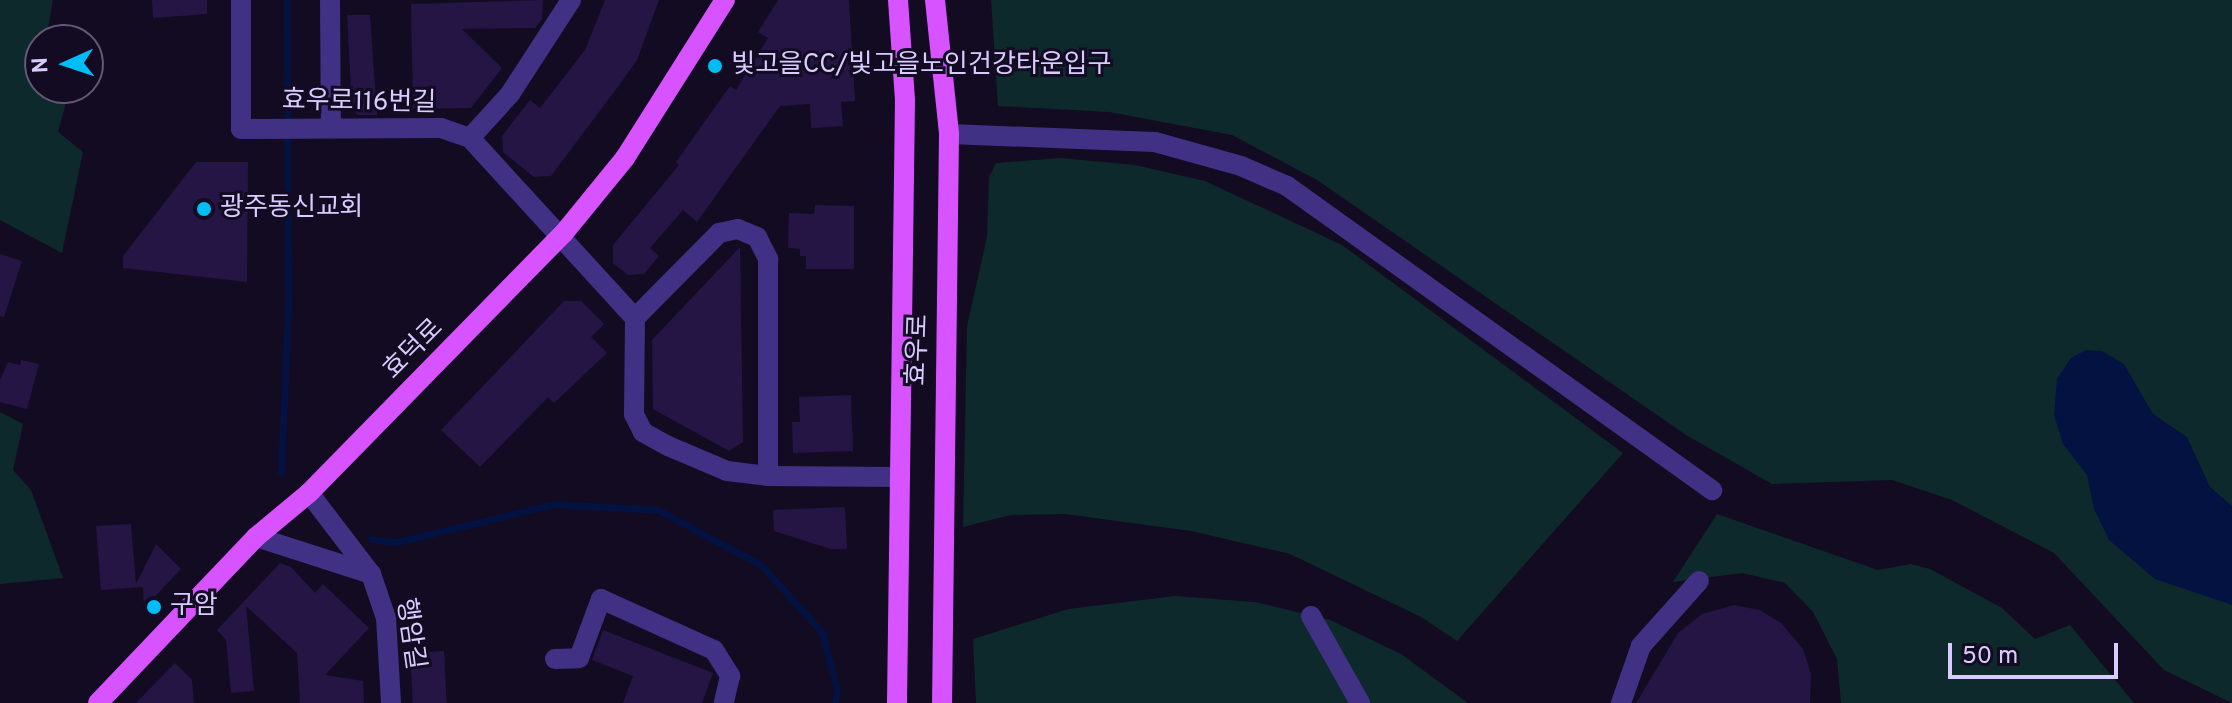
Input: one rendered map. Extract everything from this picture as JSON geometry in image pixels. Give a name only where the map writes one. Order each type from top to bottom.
[{"type":"main road","name":"효우로","points":[[935,0],[949,134],[942,703]]},
{"type":"main road","name":"효덕로","points":[[98,703],[256,537],[309,493],[563,234],[625,158],[726,3]]},
{"type":"main road","name":"효우로","points":[[896,3],[905,100],[897,703]]},
{"type":"street","name":"효우로116번길","points":[[241,0],[241,129],[441,128],[470,138],[563,234],[635,318]]},
{"type":"street","points":[[322,128],[330,0]]},
{"type":"street","points":[[470,138],[510,94],[571,0]]},
{"type":"street","points":[[949,134],[1155,142],[1241,166],[1287,186],[1712,490]]},
{"type":"street","points":[[768,476],[768,259],[757,237],[738,229],[719,233],[635,318],[634,414],[643,432],[727,471],[768,476],[898,477]]},
{"type":"street","name":"행암길","points":[[309,493],[371,574],[386,618],[391,703]]},
{"type":"street","name":"행암길","points":[[256,537],[371,574]]},
{"type":"street","points":[[1621,703],[1641,646],[1699,581]]},
{"type":"street","points":[[555,659],[579,658],[601,599],[714,650],[730,676],[724,703]]},
{"type":"street","points":[[1311,616],[1360,703]]},
{"type":"green space","points":[[0,0],[53,0],[49,24],[24,24],[24,104],[66,104],[58,132],[83,152],[62,253],[0,220]]},
{"type":"green space","points":[[991,0],[2232,0],[2232,703],[2164,670],[2054,553],[1952,500],[1892,480],[1772,484],[1686,435],[1317,180],[1232,135],[1109,112],[998,106]]},
{"type":"green space","points":[[1061,158],[1135,165],[1205,181],[1342,245],[1623,453],[1457,641],[1421,617],[1290,554],[1191,531],[1065,514],[1011,515],[963,527],[967,326],[987,237],[989,177],[996,163]]},
{"type":"green space","points":[[0,412],[23,424],[13,470],[31,490],[63,578],[0,584]]},
{"type":"green space","points":[[1717,514],[1878,570],[1911,564],[1930,569],[2002,608],[2035,639],[2070,625],[2134,703],[1841,703],[1837,659],[1813,612],[1785,583],[1742,573],[1673,582]]},
{"type":"green space","points":[[1175,596],[1255,602],[1330,620],[1401,654],[1468,703],[976,703],[973,639],[1068,609]]},
{"type":"shaded area","points":[[2086,350],[2102,351],[2124,364],[2153,414],[2187,437],[2210,487],[2232,506],[2232,605],[2155,579],[2109,540],[2094,509],[2087,475],[2063,444],[2054,415],[2057,379],[2071,358]]},
{"type":"building","points":[[152,0],[207,0],[207,14],[153,18]]},
{"type":"building","points":[[543,0],[542,19],[535,28],[462,29],[502,68],[471,108],[413,109],[411,4]]},
{"type":"building","points":[[605,0],[659,0],[637,60],[551,176],[534,177],[503,152],[502,136],[530,100],[540,108],[585,50]]},
{"type":"building","points":[[778,0],[849,0],[855,101],[841,102],[843,126],[811,128],[810,104],[780,106],[697,222],[683,210],[650,248],[659,256],[644,274],[628,275],[613,263],[613,245],[679,165],[676,162],[730,86],[736,90],[768,38],[758,32]]},
{"type":"building","points":[[347,15],[370,15],[377,115],[358,115],[352,109]]},
{"type":"building","name":"광주동신교회","points":[[196,162],[248,162],[247,282],[123,268],[123,256]]},
{"type":"building","points":[[815,205],[854,206],[854,269],[806,269],[806,256],[800,256],[800,249],[788,248],[789,213],[814,214]]},
{"type":"building","points":[[740,247],[743,442],[729,451],[653,409],[652,340]]},
{"type":"building","points":[[0,254],[22,261],[4,317],[0,316]]},
{"type":"building","points":[[564,301],[581,301],[604,324],[591,337],[607,353],[554,403],[548,397],[480,467],[441,430]]},
{"type":"building","points":[[21,360],[39,364],[27,409],[0,402],[0,380],[8,362],[20,365]]},
{"type":"building","points":[[851,395],[853,451],[793,453],[792,422],[800,422],[799,397]]},
{"type":"building","points":[[845,507],[847,549],[831,549],[774,531],[773,510]]},
{"type":"building","points":[[131,524],[136,584],[156,544],[181,569],[144,608],[143,587],[101,590],[96,526]]},
{"type":"building","points":[[280,563],[291,567],[315,593],[323,584],[369,628],[325,675],[363,681],[364,703],[300,703],[297,653],[246,606],[254,691],[231,693],[226,640],[217,630]]},
{"type":"building","points":[[1734,605],[1760,610],[1781,623],[1803,649],[1811,674],[1810,703],[1636,703],[1678,633],[1702,614]]},
{"type":"building","points":[[603,630],[713,673],[702,703],[623,703],[633,676],[592,660]]},
{"type":"building","points":[[444,651],[447,703],[413,703],[410,653]]},
{"type":"building","points":[[175,663],[192,680],[194,703],[136,703]]},
{"type":"waterway","points":[[281,472],[288,309],[287,0]]},
{"type":"waterway","points":[[371,539],[397,542],[554,504],[658,510],[761,565],[822,632],[837,690],[835,703]]},
{"type":"place","name":"빛고을CC/빛고을노인건강타운입구","points":[[715,66]]},
{"type":"place","name":"광주동신교회","points":[[204,209]]},
{"type":"place","name":"구암","points":[[154,607]]}]
